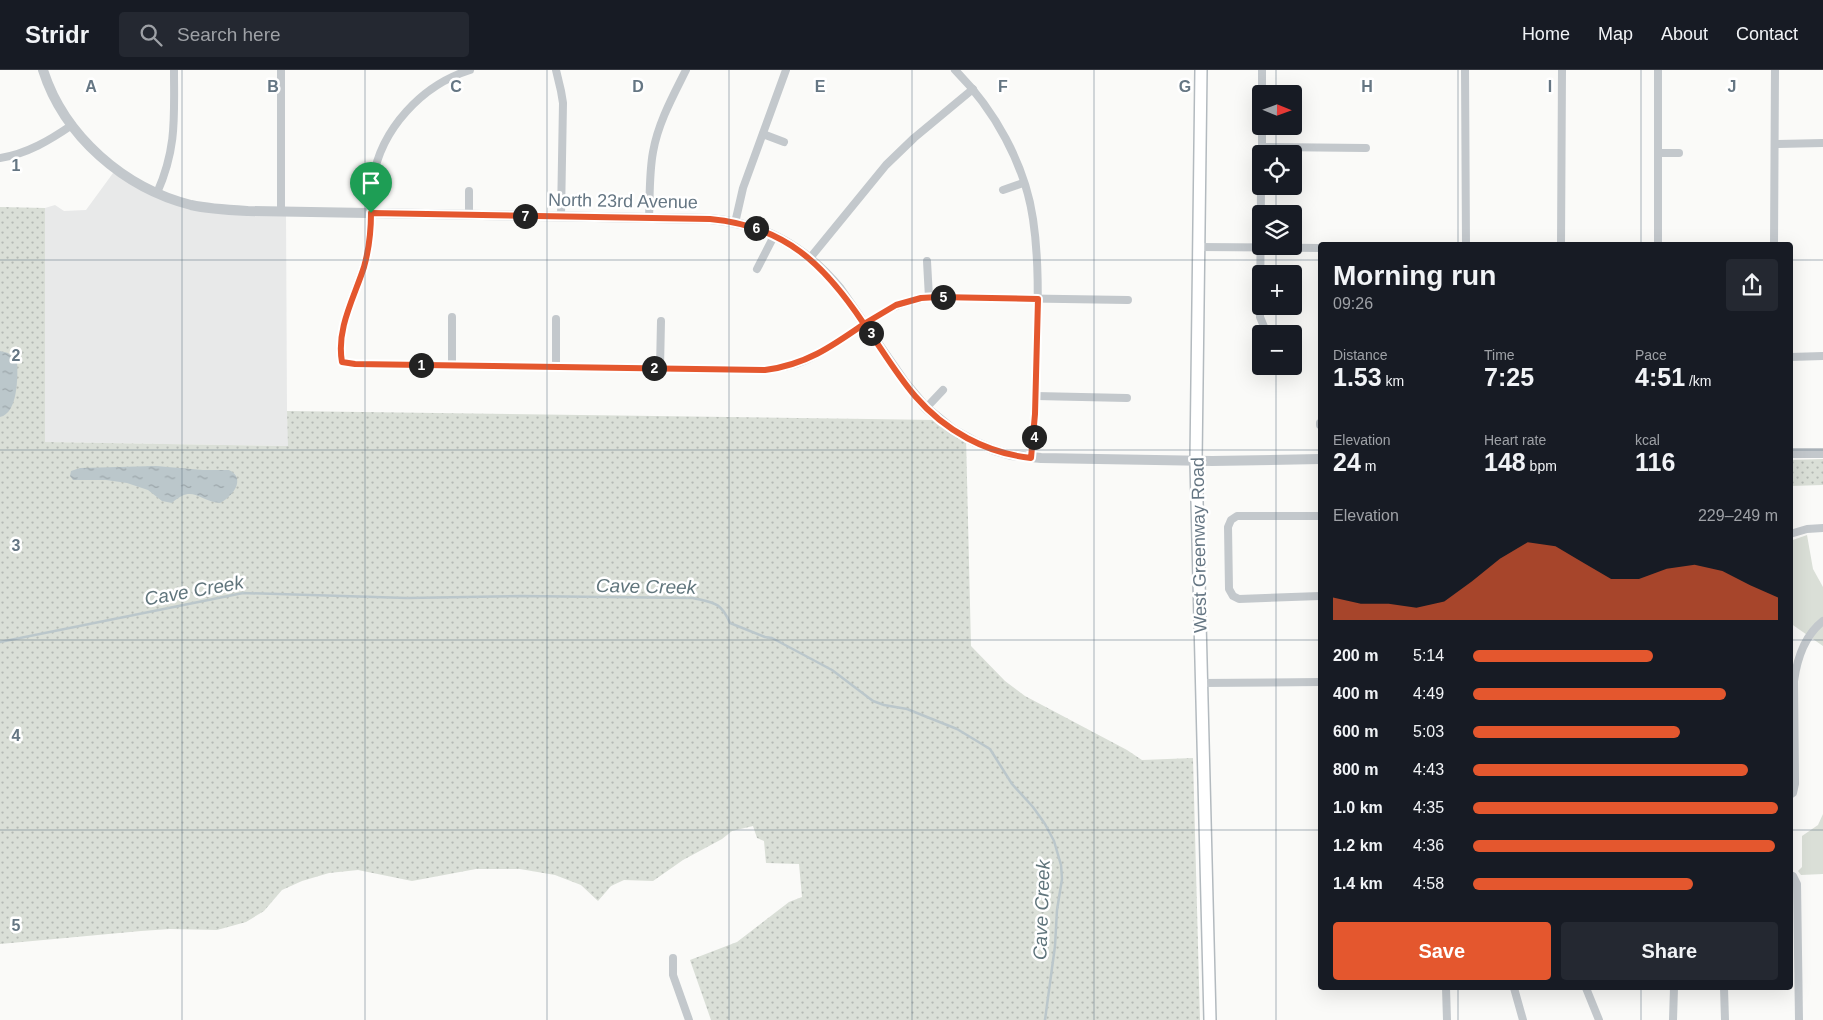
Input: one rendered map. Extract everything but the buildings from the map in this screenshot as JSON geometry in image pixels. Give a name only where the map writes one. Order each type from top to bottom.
[{"type":"main road","name":"West Greenway Road","points":[[1201,70],[1196,461],[1210,1020]]},
{"type":"street","name":"North 23rd Avenue","points":[[43,70],[52,93],[72,125],[106,161],[135,181],[157,193],[206,208],[281,212],[710,219],[735,222],[756,228],[774,236],[810,258],[828,276],[840,289],[905,384],[926,408],[953,430],[975,442],[1011,455],[1031,458],[1196,461],[1318,459]]},
{"type":"street","points":[[157,193],[173,145],[174,70]]},
{"type":"street","points":[[281,70],[281,212]]},
{"type":"street","points":[[470,70],[452,73],[414,102],[392,130],[378,160],[373,179],[371,237],[368,252],[346,315],[340,350],[342,362],[355,364],[765,370],[800,363],[822,352],[896,305],[929,298],[1128,300]]},
{"type":"street","points":[[556,70],[562,91],[563,103],[561,216]]},
{"type":"street","points":[[649,218],[650,170],[656,139],[668,106],[686,70]]},
{"type":"street","points":[[735,222],[743,188],[786,70]]},
{"type":"street","points":[[955,70],[973,89],[998,125],[1012,152],[1033,218],[1038,261],[1038,299],[1036,396],[1031,458]]},
{"type":"street","points":[[1262,70],[1262,85]]},
{"type":"street","points":[[1465,70],[1466,242]]},
{"type":"street","points":[[1561,242],[1562,70]]},
{"type":"street","points":[[1658,70],[1658,242]]},
{"type":"street","points":[[1774,242],[1775,70]]},
{"type":"street","points":[[810,258],[886,164],[973,89]]},
{"type":"street","points":[[0,158],[13,156],[35,148],[72,125]]},
{"type":"street","points":[[763,134],[784,142]]},
{"type":"street","points":[[1774,144],[1823,143]]},
{"type":"street","points":[[1302,150],[1366,148]]},
{"type":"street","points":[[1658,153],[1679,153]]},
{"type":"street","points":[[1003,190],[1023,183]]},
{"type":"street","points":[[469,191],[469,215]]},
{"type":"street","points":[[756,269],[774,236]]},
{"type":"street","points":[[1199,247],[1252,247]]},
{"type":"street","points":[[1302,248],[1318,248]]},
{"type":"street","points":[[1260,255],[1260,317],[1263,325]]},
{"type":"street","points":[[927,261],[929,298]]},
{"type":"street","points":[[452,318],[452,365]]},
{"type":"street","points":[[556,319],[556,367]]},
{"type":"street","points":[[660,368],[661,321]]},
{"type":"street","points":[[1793,357],[1823,356]]},
{"type":"street","points":[[926,408],[943,390]]},
{"type":"street","points":[[1036,396],[1127,398]]},
{"type":"street","points":[[1793,453],[1823,453]]},
{"type":"street","points":[[1318,516],[1237,516],[1231,520],[1228,526],[1229,589],[1233,596],[1239,599],[1318,596]]},
{"type":"street","points":[[1793,533],[1807,529],[1823,528]]},
{"type":"street","points":[[1793,789],[1795,784],[1794,681],[1796,669],[1806,641],[1823,621]]},
{"type":"street","points":[[1202,683],[1318,682]]},
{"type":"street","points":[[1793,877],[1797,884],[1799,1020]]},
{"type":"street","points":[[673,958],[673,975],[689,1020]]},
{"type":"street","points":[[1446,990],[1447,1020]]},
{"type":"street","points":[[1515,990],[1523,1020]]},
{"type":"street","points":[[1587,990],[1599,1020]]},
{"type":"street","points":[[1673,1020],[1674,990]]},
{"type":"street","points":[[1724,990],[1724,1020]]},
{"type":"shaded area","points":[[116,169],[190,204],[286,212],[287,410],[289,446],[44,442],[45,208],[55,205],[64,211],[86,210]]},
{"type":"shaded area","points":[[0,207],[45,208],[45,442],[288,446],[287,411],[940,420],[966,437],[971,646],[1005,681],[1025,696],[1127,750],[1142,760],[1193,758],[1200,1020],[711,1020],[690,960],[737,942],[789,902],[802,897],[799,864],[766,863],[764,841],[757,838],[753,826],[732,831],[722,839],[683,860],[653,881],[624,880],[611,886],[598,901],[581,885],[555,875],[520,869],[476,869],[412,881],[358,870],[329,873],[302,881],[282,890],[264,911],[246,922],[217,930],[170,929],[0,944]]},
{"type":"shaded area","points":[[1823,459],[1823,485],[1793,486],[1793,460]]},
{"type":"shaded area","points":[[1807,535],[1813,569],[1823,587],[1823,646],[1793,625],[1793,540]]},
{"type":"shaded area","points":[[1823,814],[1823,874],[1801,875],[1798,871],[1802,867],[1802,836],[1818,825]]},
{"type":"water","points":[[0,351],[8,353],[17,361],[17,376],[14,401],[6,414],[0,417]]},
{"type":"water","points":[[156,466],[229,470],[237,478],[236,488],[229,497],[220,503],[191,494],[179,497],[172,503],[162,501],[148,490],[127,483],[106,480],[73,480],[70,476],[71,471],[80,468]]},
{"type":"waterway","name":"Cave Creek","points":[[0,642],[243,593],[407,598],[521,596],[693,598],[716,604],[727,616],[730,623],[772,638],[832,670],[873,701],[907,709],[957,729],[990,749],[1012,784],[1033,807],[1045,824],[1054,841],[1061,865],[1062,879],[1045,1020]]},
{"type":"route","points":[[371,213],[371,237],[368,252],[346,315],[342,333],[340,350],[342,362],[355,364],[765,370],[805,361],[835,344],[864,324],[905,384],[926,408],[940,420],[953,430],[994,450],[1031,458],[1035,414],[1038,299],[921,298],[896,305],[864,324],[840,289],[810,258],[774,236],[735,222],[710,219],[371,213]]}]
